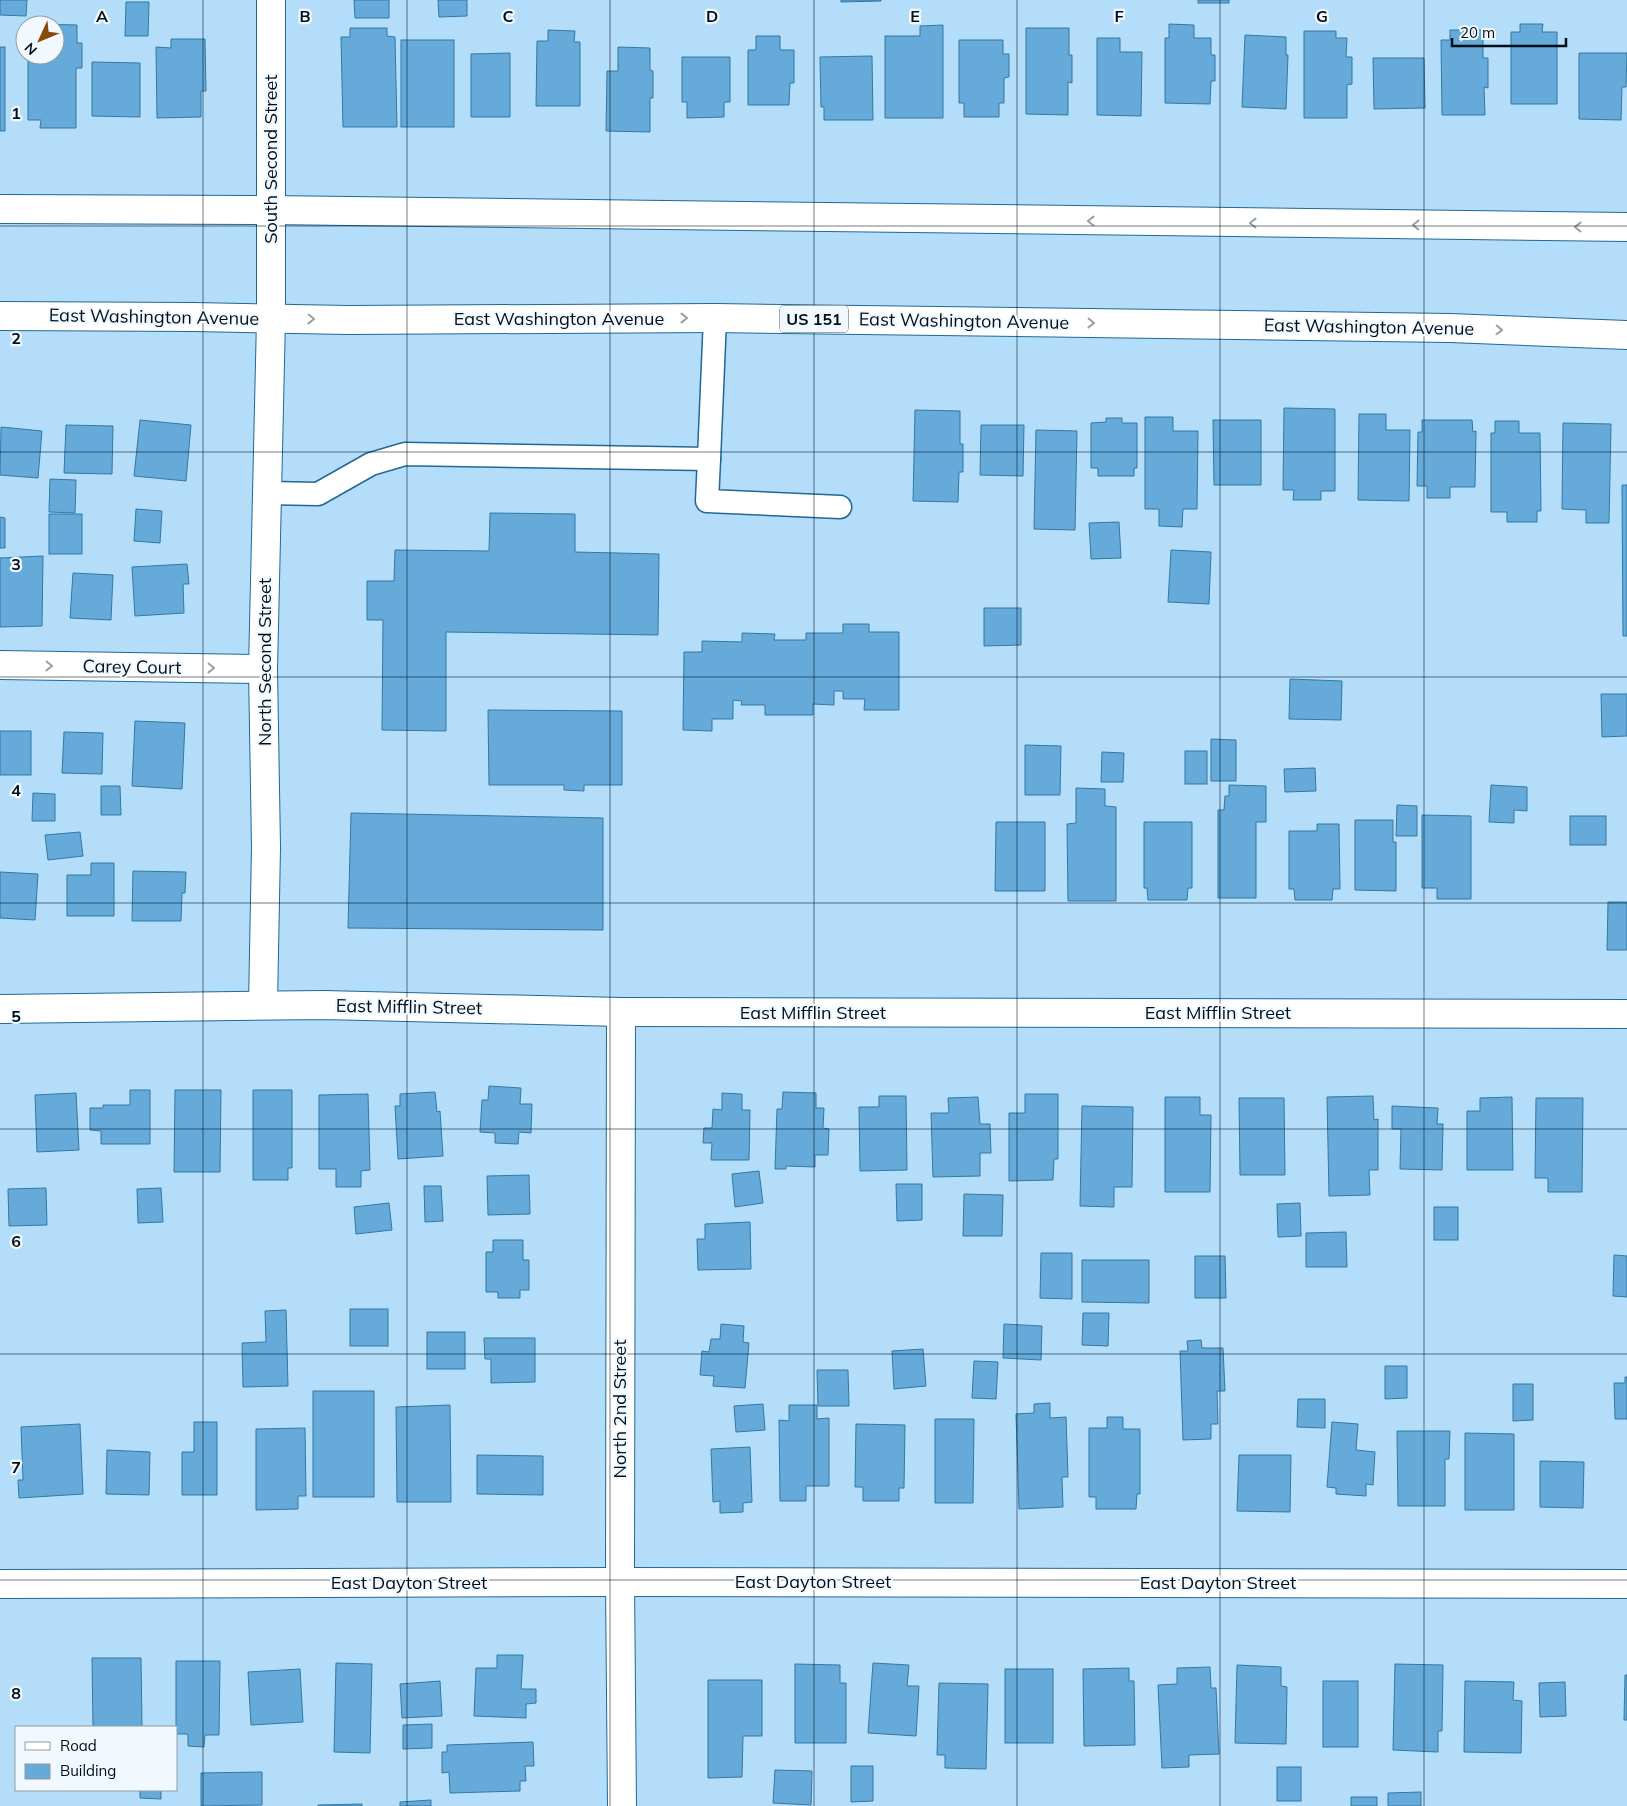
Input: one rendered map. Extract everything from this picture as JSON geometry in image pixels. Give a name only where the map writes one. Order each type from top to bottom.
[{"type":"street","name":"South Second Street","points":[[271,0],[271,318]]},
{"type":"street","points":[[0,209],[270,210],[1627,227]]},
{"type":"street","name":"East Washington Avenue","points":[[0,316],[348,320],[715,318],[1458,329],[1627,335]]},
{"type":"street","name":"North Second Street","points":[[263,1005],[266,847],[263,669],[271,318]]},
{"type":"street","name":"Carey Court","points":[[0,665],[263,669]]},
{"type":"street","name":"East Mifflin Street","points":[[0,1009],[263,1005],[621,1012],[1627,1014]]},
{"type":"street","name":"North 2nd Street","points":[[621,1012],[620,1582],[622,1806]]},
{"type":"street","name":"East Dayton Street","points":[[0,1584],[620,1582],[1627,1584]]},
{"type":"lane","points":[[715,318],[707,501],[840,507]]},
{"type":"lane","points":[[268,493],[318,494],[372,464],[405,454],[709,459]]},
{"type":"building","points":[[0,0],[27,0],[26,15],[0,15]]},
{"type":"building","points":[[354,0],[389,0],[389,18],[355,18]]},
{"type":"building","points":[[438,0],[467,0],[467,16],[439,17]]},
{"type":"building","points":[[841,0],[881,0],[881,1],[841,2]]},
{"type":"building","points":[[1198,0],[1229,0],[1229,3],[1198,3]]},
{"type":"building","points":[[126,2],[149,2],[148,36],[125,36]]},
{"type":"building","points":[[1169,24],[1194,25],[1194,38],[1211,38],[1211,55],[1215,55],[1215,81],[1211,81],[1210,104],[1165,103],[1165,38],[1169,38]]},
{"type":"building","points":[[1520,24],[1543,24],[1542,32],[1557,32],[1557,104],[1511,104],[1511,32],[1520,32]]},
{"type":"building","points":[[65,25],[77,25],[77,43],[82,43],[82,68],[76,68],[76,128],[40,128],[41,120],[28,120],[28,65],[65,65]]},
{"type":"building","points":[[943,25],[943,118],[885,118],[885,36],[920,36],[920,26]]},
{"type":"building","points":[[350,28],[387,28],[387,36],[395,37],[397,127],[343,127],[341,37],[350,37]]},
{"type":"building","points":[[1026,28],[1069,28],[1069,55],[1072,55],[1072,83],[1068,82],[1068,115],[1026,114]]},
{"type":"building","points":[[548,30],[575,31],[574,42],[580,42],[580,106],[536,106],[537,41],[548,41]]},
{"type":"building","points":[[1450,30],[1483,30],[1483,58],[1488,58],[1488,88],[1484,87],[1485,115],[1442,115],[1441,40],[1450,40]]},
{"type":"building","points":[[1304,31],[1336,31],[1336,38],[1347,38],[1346,57],[1352,57],[1352,84],[1347,85],[1347,118],[1304,118]]},
{"type":"building","points":[[1245,35],[1286,37],[1286,55],[1288,55],[1286,109],[1242,107]]},
{"type":"building","points":[[756,36],[780,36],[780,50],[794,50],[794,83],[790,83],[789,105],[748,105],[748,50],[756,50]]},
{"type":"building","points":[[1097,38],[1120,38],[1120,52],[1142,52],[1141,116],[1097,115]]},
{"type":"building","points":[[171,39],[205,39],[206,91],[201,91],[201,117],[157,118],[156,47],[171,48]]},
{"type":"building","points":[[401,40],[454,40],[454,127],[401,127]]},
{"type":"building","points":[[959,40],[1003,40],[1003,54],[1009,54],[1009,77],[1004,78],[1004,103],[999,103],[999,117],[964,117],[964,103],[959,103]]},
{"type":"building","points":[[0,47],[5,47],[5,131],[0,131]]},
{"type":"building","points":[[618,47],[650,48],[650,70],[653,71],[653,98],[650,98],[650,132],[606,131],[607,71],[618,71]]},
{"type":"building","points":[[510,53],[510,117],[471,117],[471,54]]},
{"type":"building","points":[[1579,53],[1627,53],[1626,87],[1622,87],[1621,120],[1579,119]]},
{"type":"building","points":[[872,56],[873,120],[824,120],[824,107],[821,107],[820,57]]},
{"type":"building","points":[[682,57],[730,57],[730,102],[724,102],[724,117],[687,118],[687,102],[682,102]]},
{"type":"building","points":[[1373,58],[1424,58],[1425,108],[1374,109]]},
{"type":"building","points":[[92,62],[140,63],[140,117],[92,116]]},
{"type":"building","points":[[1284,408],[1335,409],[1335,491],[1321,491],[1321,500],[1293,500],[1294,490],[1283,490]]},
{"type":"building","points":[[915,410],[960,411],[960,444],[963,444],[963,472],[959,472],[958,502],[913,501]]},
{"type":"building","points":[[1359,414],[1386,414],[1386,430],[1410,430],[1409,501],[1358,500]]},
{"type":"building","points":[[1145,417],[1173,417],[1173,431],[1198,431],[1197,509],[1183,509],[1182,527],[1159,526],[1159,509],[1145,509]]},
{"type":"building","points":[[1106,418],[1122,418],[1122,423],[1137,423],[1137,468],[1134,468],[1134,476],[1098,476],[1098,468],[1091,468],[1091,423],[1106,422]]},
{"type":"building","points":[[140,420],[191,425],[186,481],[134,476]]},
{"type":"building","points":[[1213,420],[1261,420],[1261,485],[1214,485]]},
{"type":"building","points":[[1422,420],[1472,420],[1473,432],[1476,431],[1475,487],[1450,487],[1450,498],[1427,498],[1427,486],[1417,486],[1418,432],[1422,432]]},
{"type":"building","points":[[1495,421],[1519,421],[1519,433],[1540,433],[1541,511],[1537,511],[1537,522],[1507,522],[1507,512],[1491,512],[1491,433],[1495,433]]},
{"type":"building","points":[[1563,423],[1611,424],[1609,523],[1586,523],[1586,510],[1562,509]]},
{"type":"building","points":[[66,425],[113,426],[112,474],[64,473]]},
{"type":"building","points":[[981,425],[1024,425],[1023,476],[980,475]]},
{"type":"building","points":[[1,427],[42,431],[38,478],[0,475]]},
{"type":"building","points":[[1036,430],[1077,431],[1075,530],[1034,529]]},
{"type":"building","points":[[50,479],[76,480],[75,513],[49,512]]},
{"type":"building","points":[[1622,485],[1627,485],[1627,636],[1623,636]]},
{"type":"building","points":[[136,509],[162,511],[160,543],[134,541]]},
{"type":"building","points":[[490,513],[575,514],[575,552],[659,554],[658,635],[446,632],[446,731],[382,730],[383,620],[367,620],[367,581],[394,581],[395,550],[489,551]]},
{"type":"building","points":[[49,514],[82,514],[82,554],[49,554]]},
{"type":"building","points":[[0,517],[5,518],[5,548],[0,548]]},
{"type":"building","points":[[1119,522],[1121,558],[1091,559],[1089,523]]},
{"type":"building","points":[[1171,550],[1211,552],[1209,604],[1168,602]]},
{"type":"building","points":[[43,556],[42,626],[0,627],[0,558]]},
{"type":"building","points":[[187,564],[189,584],[183,584],[184,613],[135,616],[132,567]]},
{"type":"building","points":[[73,573],[113,575],[111,620],[70,618]]},
{"type":"building","points":[[984,608],[1021,608],[1021,645],[984,646]]},
{"type":"building","points":[[843,624],[869,624],[869,632],[899,632],[899,710],[864,710],[865,699],[843,699],[843,691],[834,691],[834,705],[813,704],[813,715],[765,715],[765,705],[741,705],[742,701],[733,700],[733,719],[712,719],[712,731],[683,730],[684,652],[702,652],[702,641],[742,642],[742,633],[775,634],[774,640],[806,640],[806,633],[843,633]]},
{"type":"building","points":[[1290,679],[1342,681],[1341,720],[1289,719]]},
{"type":"building","points":[[1601,694],[1627,694],[1627,736],[1602,737]]},
{"type":"building","points":[[488,710],[622,711],[622,785],[584,785],[584,791],[564,790],[564,785],[489,785]]},
{"type":"building","points":[[135,721],[185,723],[182,789],[132,786]]},
{"type":"building","points":[[0,731],[31,731],[31,775],[0,775]]},
{"type":"building","points":[[64,732],[103,733],[102,774],[62,773]]},
{"type":"building","points":[[1211,739],[1236,740],[1236,781],[1211,781]]},
{"type":"building","points":[[1025,745],[1061,746],[1060,795],[1025,795]]},
{"type":"building","points":[[1185,751],[1207,751],[1207,784],[1185,784]]},
{"type":"building","points":[[1102,752],[1124,753],[1123,782],[1101,782]]},
{"type":"building","points":[[1315,768],[1316,791],[1285,792],[1284,769]]},
{"type":"building","points":[[1229,785],[1266,786],[1266,822],[1256,822],[1256,898],[1218,898],[1218,810],[1224,810],[1225,796],[1229,796]]},
{"type":"building","points":[[1491,785],[1527,787],[1527,811],[1514,810],[1514,823],[1489,822]]},
{"type":"building","points":[[101,786],[120,786],[121,815],[101,815]]},
{"type":"building","points":[[1076,788],[1105,789],[1105,806],[1116,807],[1116,901],[1068,901],[1067,824],[1076,823]]},
{"type":"building","points":[[33,793],[55,794],[55,821],[32,821]]},
{"type":"building","points":[[1397,805],[1417,806],[1417,836],[1396,836]]},
{"type":"building","points":[[351,813],[603,818],[603,930],[348,928]]},
{"type":"building","points":[[1422,815],[1471,816],[1471,899],[1437,899],[1437,888],[1422,888]]},
{"type":"building","points":[[1570,816],[1606,816],[1606,845],[1570,845]]},
{"type":"building","points":[[1355,820],[1393,820],[1393,842],[1396,842],[1396,891],[1355,890]]},
{"type":"building","points":[[996,822],[1045,822],[1045,891],[995,891]]},
{"type":"building","points":[[1144,822],[1192,822],[1192,888],[1188,888],[1187,900],[1148,900],[1147,888],[1144,888]]},
{"type":"building","points":[[1317,824],[1339,824],[1340,889],[1333,889],[1332,900],[1295,900],[1294,889],[1289,889],[1289,831],[1317,831]]},
{"type":"building","points":[[80,832],[83,856],[48,860],[45,835]]},
{"type":"building","points":[[91,863],[114,863],[114,916],[67,916],[67,875],[91,875]]},
{"type":"building","points":[[133,871],[186,872],[185,893],[182,893],[181,921],[132,921]]},
{"type":"building","points":[[0,872],[38,874],[35,920],[0,918]]},
{"type":"building","points":[[1608,902],[1627,902],[1627,950],[1607,950]]},
{"type":"building","points":[[489,1086],[521,1088],[520,1104],[532,1104],[531,1133],[519,1132],[518,1144],[495,1143],[495,1133],[480,1132],[482,1100],[488,1100]]},
{"type":"building","points":[[130,1090],[150,1090],[150,1144],[101,1144],[101,1131],[90,1130],[90,1108],[103,1108],[103,1105],[130,1105]]},
{"type":"building","points":[[175,1090],[221,1090],[220,1172],[174,1172]]},
{"type":"building","points":[[253,1090],[292,1090],[292,1168],[288,1168],[288,1180],[253,1180]]},
{"type":"building","points":[[435,1092],[437,1112],[440,1111],[443,1156],[398,1159],[395,1106],[400,1106],[400,1094]]},
{"type":"building","points":[[783,1092],[816,1093],[816,1108],[824,1108],[823,1128],[829,1129],[828,1155],[815,1155],[815,1167],[786,1166],[786,1169],[775,1169],[777,1109],[782,1109]]},
{"type":"building","points":[[76,1093],[79,1150],[37,1152],[35,1095]]},
{"type":"building","points":[[722,1093],[742,1094],[742,1110],[750,1110],[749,1160],[711,1160],[712,1143],[703,1143],[704,1128],[712,1128],[713,1109],[722,1110]]},
{"type":"building","points":[[368,1094],[370,1170],[361,1171],[361,1187],[336,1187],[336,1169],[319,1169],[319,1095]]},
{"type":"building","points":[[1025,1094],[1058,1094],[1058,1159],[1054,1159],[1053,1180],[1009,1181],[1009,1113],[1025,1113]]},
{"type":"building","points":[[879,1096],[906,1096],[907,1170],[860,1171],[859,1107],[879,1107]]},
{"type":"building","points":[[1373,1096],[1374,1120],[1378,1119],[1378,1170],[1369,1170],[1370,1195],[1329,1196],[1327,1097]]},
{"type":"building","points":[[978,1097],[980,1124],[990,1124],[991,1153],[980,1153],[980,1176],[933,1177],[931,1113],[949,1113],[948,1098]]},
{"type":"building","points":[[1165,1097],[1200,1097],[1200,1115],[1211,1115],[1210,1192],[1165,1192]]},
{"type":"building","points":[[1512,1097],[1513,1170],[1467,1170],[1467,1111],[1480,1111],[1480,1098]]},
{"type":"building","points":[[1239,1098],[1284,1098],[1285,1175],[1240,1175]]},
{"type":"building","points":[[1536,1098],[1583,1098],[1582,1192],[1548,1192],[1548,1178],[1535,1178]]},
{"type":"building","points":[[1082,1106],[1133,1107],[1132,1187],[1114,1187],[1114,1207],[1080,1206]]},
{"type":"building","points":[[1392,1106],[1438,1108],[1437,1124],[1443,1124],[1442,1170],[1400,1169],[1401,1129],[1392,1129]]},
{"type":"building","points":[[759,1171],[763,1203],[735,1207],[732,1174]]},
{"type":"building","points":[[529,1175],[530,1214],[488,1215],[487,1176]]},
{"type":"building","points":[[896,1184],[922,1184],[922,1220],[897,1221]]},
{"type":"building","points":[[424,1186],[441,1186],[443,1221],[425,1222]]},
{"type":"building","points":[[46,1188],[47,1225],[9,1226],[8,1189]]},
{"type":"building","points":[[161,1188],[163,1222],[138,1223],[137,1189]]},
{"type":"building","points":[[964,1194],[1003,1195],[1002,1236],[963,1236]]},
{"type":"building","points":[[389,1203],[392,1230],[356,1234],[354,1207]]},
{"type":"building","points":[[1300,1203],[1301,1236],[1278,1237],[1277,1204]]},
{"type":"building","points":[[1434,1207],[1458,1207],[1458,1240],[1434,1240]]},
{"type":"building","points":[[750,1222],[751,1269],[698,1270],[697,1239],[705,1239],[705,1224]]},
{"type":"building","points":[[1346,1232],[1347,1267],[1306,1267],[1306,1233]]},
{"type":"building","points":[[493,1240],[523,1240],[523,1260],[529,1260],[529,1290],[520,1290],[520,1298],[498,1298],[498,1292],[486,1292],[486,1252],[493,1252]]},
{"type":"building","points":[[1041,1253],[1072,1253],[1072,1299],[1040,1298]]},
{"type":"building","points":[[1614,1255],[1627,1256],[1627,1297],[1613,1296]]},
{"type":"building","points":[[1195,1256],[1225,1256],[1226,1298],[1195,1298]]},
{"type":"building","points":[[1082,1260],[1149,1260],[1149,1303],[1082,1302]]},
{"type":"building","points":[[350,1309],[388,1309],[388,1346],[350,1346]]},
{"type":"building","points":[[286,1310],[288,1386],[243,1387],[242,1343],[266,1342],[265,1311]]},
{"type":"building","points":[[1083,1313],[1109,1313],[1108,1346],[1082,1345]]},
{"type":"building","points":[[721,1324],[744,1326],[743,1342],[749,1343],[745,1388],[713,1386],[714,1376],[700,1375],[702,1351],[709,1352],[711,1339],[720,1339]]},
{"type":"building","points":[[1004,1324],[1042,1326],[1041,1360],[1003,1358]]},
{"type":"building","points":[[427,1332],[465,1332],[465,1369],[427,1369]]},
{"type":"building","points":[[484,1338],[535,1338],[535,1382],[491,1383],[491,1359],[485,1359]]},
{"type":"building","points":[[1201,1340],[1202,1348],[1223,1348],[1225,1391],[1217,1391],[1218,1424],[1211,1424],[1211,1439],[1183,1440],[1180,1351],[1188,1351],[1187,1341]]},
{"type":"building","points":[[923,1349],[926,1386],[894,1389],[892,1351]]},
{"type":"building","points":[[974,1361],[998,1362],[996,1399],[972,1398]]},
{"type":"building","points":[[1385,1366],[1407,1366],[1407,1398],[1385,1399]]},
{"type":"building","points":[[817,1370],[848,1370],[849,1406],[818,1406]]},
{"type":"building","points":[[1625,1377],[1627,1377],[1627,1419],[1615,1419],[1614,1383],[1625,1383]]},
{"type":"building","points":[[1513,1384],[1533,1384],[1533,1420],[1513,1421]]},
{"type":"building","points":[[313,1391],[374,1391],[374,1497],[313,1497]]},
{"type":"building","points":[[1298,1399],[1325,1399],[1325,1428],[1297,1427]]},
{"type":"building","points":[[1050,1403],[1050,1418],[1066,1417],[1068,1477],[1062,1477],[1063,1507],[1019,1509],[1016,1414],[1034,1413],[1034,1404]]},
{"type":"building","points":[[763,1404],[765,1430],[736,1432],[734,1406]]},
{"type":"building","points":[[450,1405],[451,1502],[397,1502],[396,1407]]},
{"type":"building","points":[[789,1405],[817,1405],[817,1419],[829,1418],[829,1486],[806,1486],[806,1501],[780,1501],[779,1420],[789,1421]]},
{"type":"building","points":[[1107,1417],[1123,1417],[1123,1429],[1140,1429],[1140,1494],[1137,1494],[1136,1509],[1096,1509],[1096,1497],[1089,1497],[1089,1428],[1107,1428]]},
{"type":"building","points":[[935,1419],[974,1419],[973,1503],[935,1503]]},
{"type":"building","points":[[194,1422],[217,1422],[217,1495],[182,1495],[182,1452],[194,1452]]},
{"type":"building","points":[[1332,1422],[1358,1424],[1356,1450],[1375,1452],[1373,1485],[1366,1484],[1366,1496],[1336,1494],[1336,1488],[1327,1487]]},
{"type":"building","points":[[80,1424],[83,1494],[19,1498],[18,1480],[23,1480],[21,1427]]},
{"type":"building","points":[[856,1424],[905,1425],[904,1488],[899,1488],[899,1501],[863,1501],[863,1487],[855,1487]]},
{"type":"building","points":[[305,1428],[306,1496],[298,1496],[298,1509],[256,1510],[256,1429]]},
{"type":"building","points":[[1397,1431],[1450,1431],[1449,1459],[1445,1459],[1445,1506],[1398,1506]]},
{"type":"building","points":[[1465,1433],[1514,1434],[1514,1510],[1465,1510]]},
{"type":"building","points":[[750,1447],[752,1502],[743,1503],[743,1512],[720,1513],[720,1501],[713,1502],[711,1449]]},
{"type":"building","points":[[107,1450],[150,1452],[149,1495],[106,1494]]},
{"type":"building","points":[[477,1455],[543,1456],[543,1495],[477,1494]]},
{"type":"building","points":[[1239,1455],[1291,1455],[1290,1512],[1237,1511]]},
{"type":"building","points":[[1540,1461],[1584,1462],[1583,1508],[1540,1507]]},
{"type":"building","points":[[497,1655],[523,1655],[521,1689],[536,1689],[536,1703],[526,1704],[526,1718],[474,1716],[476,1668],[497,1668]]},
{"type":"building","points":[[92,1658],[141,1658],[142,1726],[93,1726]]},
{"type":"building","points":[[176,1661],[220,1661],[219,1735],[205,1735],[204,1747],[188,1746],[188,1734],[178,1734],[178,1726],[176,1726]]},
{"type":"building","points":[[336,1663],[372,1664],[370,1753],[334,1752]]},
{"type":"building","points":[[873,1663],[909,1665],[907,1686],[919,1686],[916,1736],[868,1733]]},
{"type":"building","points":[[795,1664],[840,1665],[840,1683],[846,1683],[846,1743],[795,1743]]},
{"type":"building","points":[[1395,1664],[1443,1665],[1442,1731],[1438,1731],[1438,1752],[1393,1750]]},
{"type":"building","points":[[1237,1665],[1281,1667],[1281,1686],[1287,1687],[1286,1744],[1235,1743]]},
{"type":"building","points":[[1210,1667],[1211,1688],[1216,1688],[1219,1754],[1189,1755],[1189,1767],[1162,1768],[1158,1685],[1177,1684],[1177,1668]]},
{"type":"building","points":[[1129,1668],[1129,1681],[1134,1681],[1135,1745],[1084,1746],[1083,1669]]},
{"type":"building","points":[[300,1669],[303,1722],[251,1725],[248,1672]]},
{"type":"building","points":[[1005,1669],[1053,1669],[1053,1743],[1005,1743]]},
{"type":"building","points":[[1625,1675],[1627,1675],[1627,1720],[1624,1720]]},
{"type":"building","points":[[708,1680],[762,1680],[762,1736],[743,1736],[742,1777],[708,1778]]},
{"type":"building","points":[[440,1681],[442,1716],[402,1718],[400,1684]]},
{"type":"building","points":[[1323,1681],[1358,1681],[1358,1747],[1323,1747]]},
{"type":"building","points":[[1465,1681],[1514,1682],[1513,1700],[1522,1701],[1521,1753],[1464,1752]]},
{"type":"building","points":[[1565,1682],[1566,1716],[1540,1717],[1539,1683]]},
{"type":"building","points":[[939,1683],[988,1684],[986,1769],[945,1768],[945,1755],[937,1755]]},
{"type":"building","points":[[432,1724],[432,1748],[403,1749],[403,1725]]},
{"type":"building","points":[[533,1742],[534,1766],[525,1766],[526,1781],[520,1781],[520,1791],[450,1793],[449,1772],[442,1773],[442,1752],[447,1752],[447,1745]]},
{"type":"building","points":[[851,1766],[873,1766],[873,1801],[851,1802]]},
{"type":"building","points":[[1277,1767],[1301,1767],[1301,1801],[1277,1801]]},
{"type":"building","points":[[775,1770],[812,1771],[811,1805],[773,1803]]},
{"type":"building","points":[[262,1772],[262,1805],[201,1806],[201,1773]]},
{"type":"building","points":[[140,1791],[161,1791],[161,1799],[140,1798]]},
{"type":"building","points":[[1421,1792],[1421,1806],[1388,1806],[1388,1793]]},
{"type":"building","points":[[1351,1797],[1377,1797],[1377,1806],[1351,1806]]},
{"type":"building","points":[[431,1800],[431,1806],[400,1806],[400,1802]]},
{"type":"building","points":[[362,1804],[362,1806],[318,1806],[318,1805]]}]
